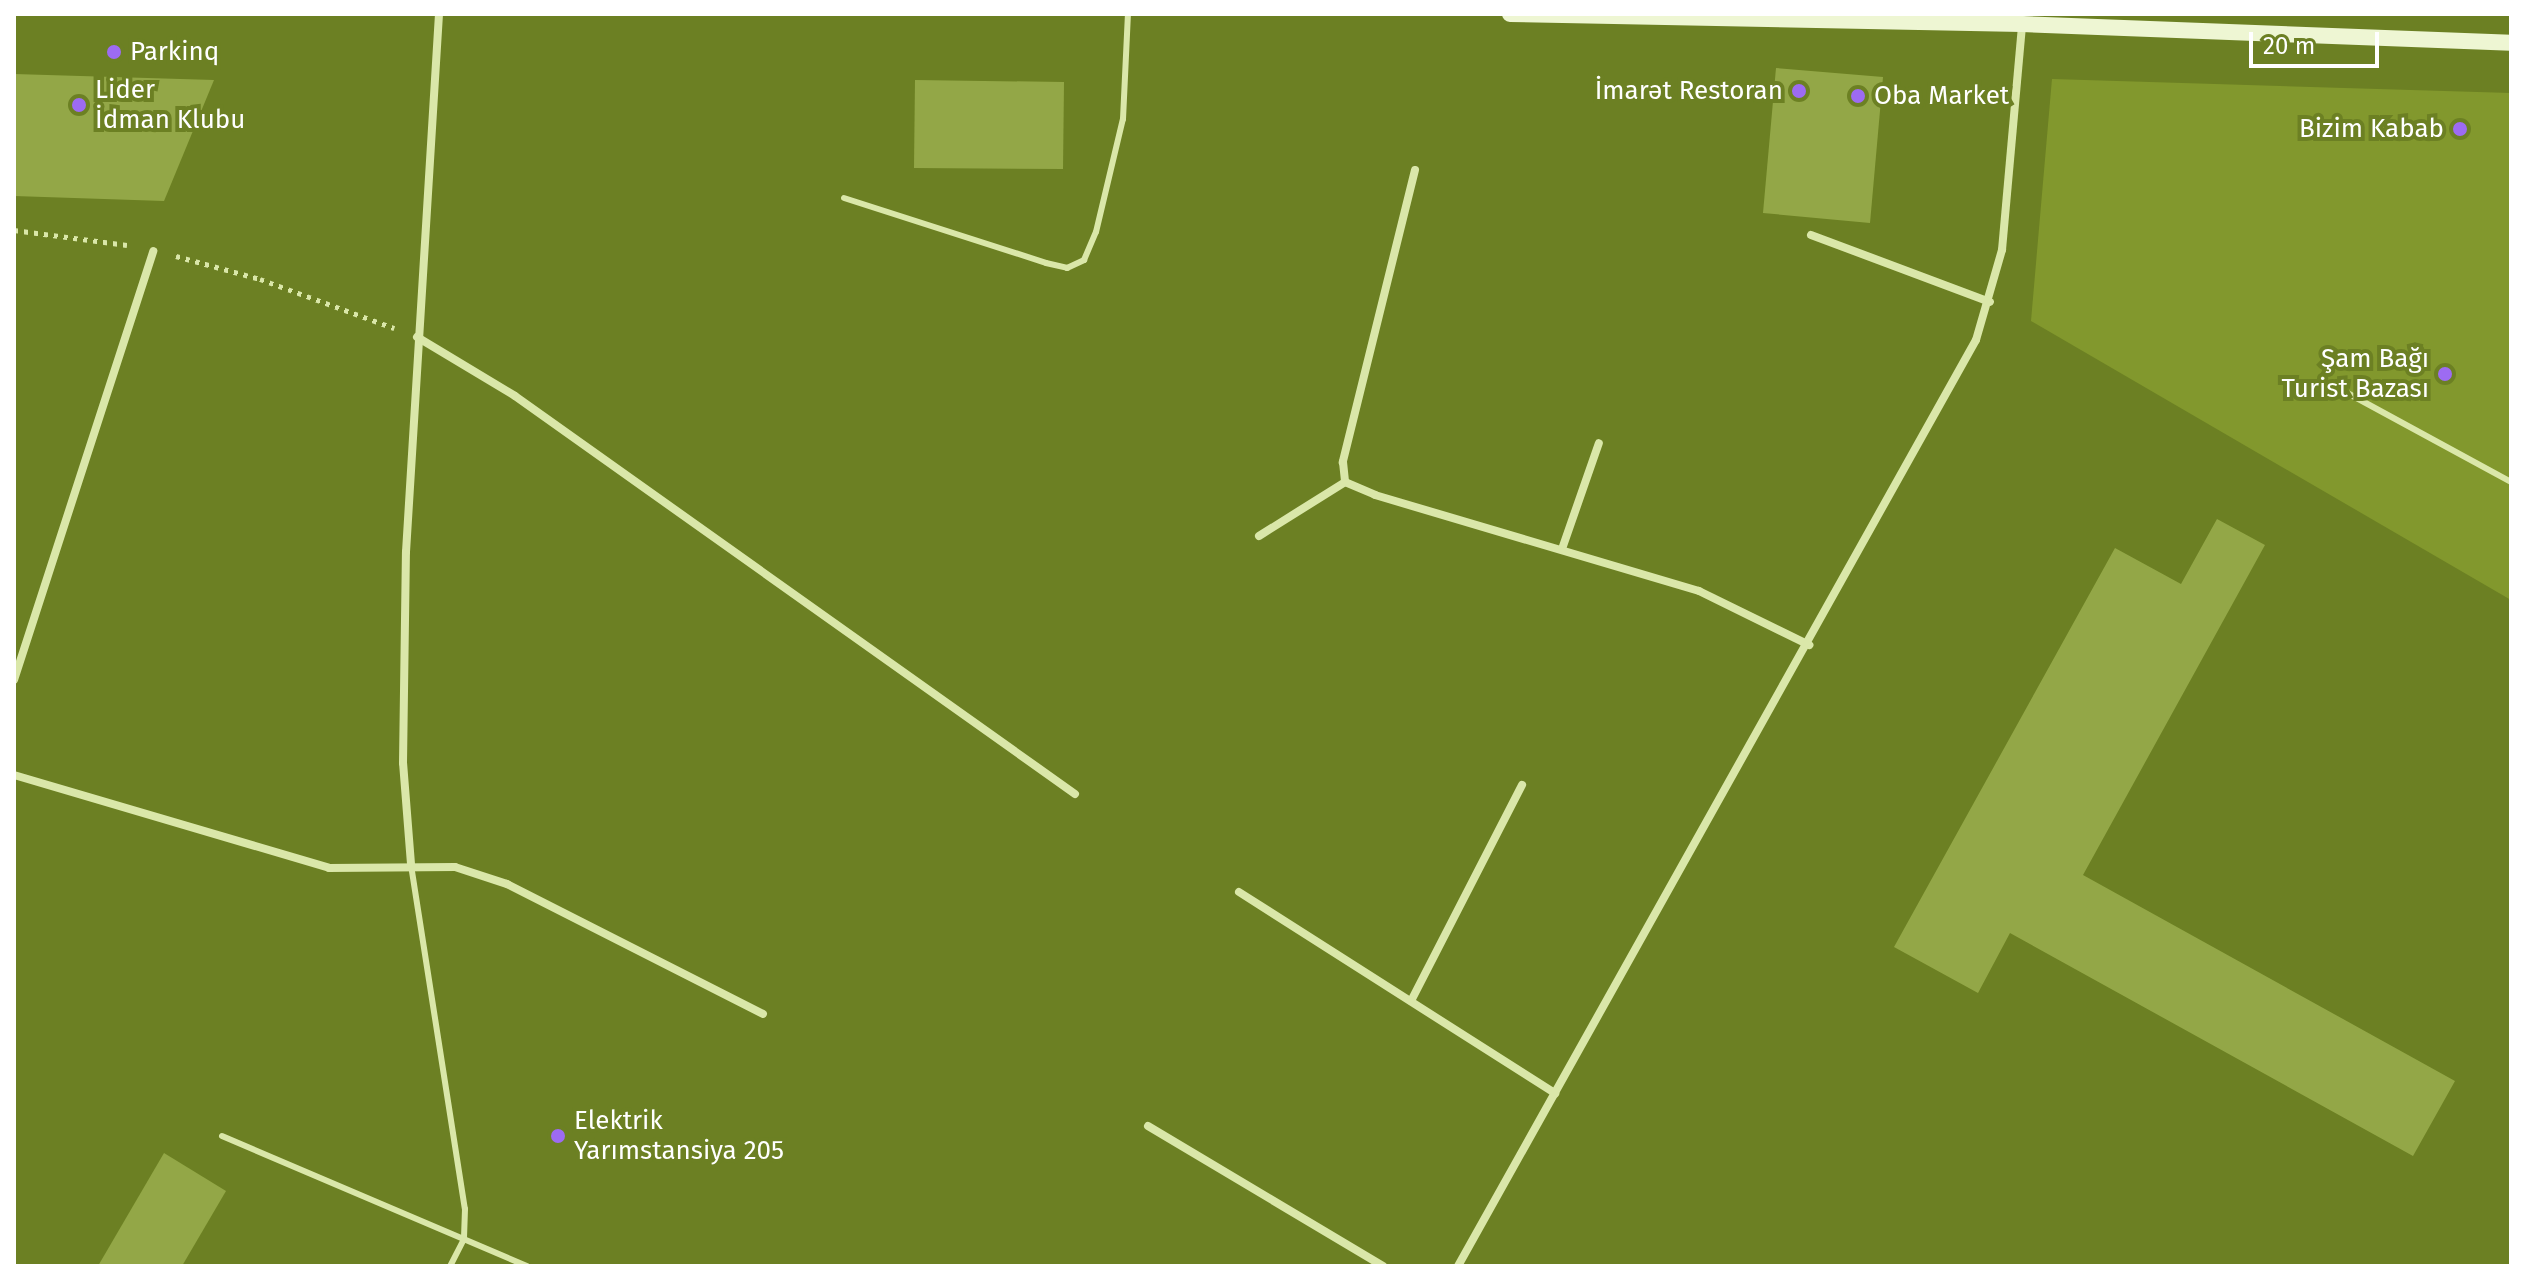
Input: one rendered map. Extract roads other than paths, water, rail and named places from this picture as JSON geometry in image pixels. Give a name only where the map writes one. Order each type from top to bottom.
[{"type":"main road","points":[[1510,14],[2022,19],[2511,43]]},
{"type":"street","points":[[411,864],[403,677],[417,337],[439,14]]},
{"type":"street","points":[[1458,1266],[1809,645],[1958,374],[1990,302],[2002,250],[2022,19]]},
{"type":"street","points":[[1345,482],[1343,462],[1415,170]]},
{"type":"street","points":[[1811,235],[1990,302]]},
{"type":"street","points":[[14,680],[153,251]]},
{"type":"street","points":[[417,337],[515,396],[1075,794]]},
{"type":"street","points":[[1562,549],[1599,443]]},
{"type":"street","points":[[1345,482],[1375,495],[1699,591],[1809,645]]},
{"type":"street","points":[[1259,536],[1345,482]]},
{"type":"street","points":[[14,775],[329,868],[411,864],[455,867],[507,884],[763,1014]]},
{"type":"street","points":[[1411,1001],[1522,785]]},
{"type":"street","points":[[1239,892],[1555,1093]]},
{"type":"street","points":[[1148,1126],[1383,1266]]},
{"type":"lane","points":[[844,198],[1046,263],[1067,268],[1084,260],[1123,119],[1128,14]]},
{"type":"lane","points":[[2340,389],[2511,482]]},
{"type":"lane","points":[[411,864],[465,1209],[464,1239],[450,1266]]},
{"type":"lane","points":[[222,1136],[527,1266]]},
{"type":"place","name":"Parkinq","points":[[114,52]]},
{"type":"place","name":"İmarət Restoran","points":[[1799,91]]},
{"type":"place","name":"Oba Market","points":[[1858,96]]},
{"type":"place","name":"Lider İdman Klubu","points":[[79,105]]},
{"type":"place","name":"Bizim Kabab","points":[[2460,129]]},
{"type":"place","name":"Şam Bağı Turist Bazası","points":[[2445,374]]},
{"type":"place","name":"Elektrik Yarımstansiya 205","points":[[558,1136]]}]
